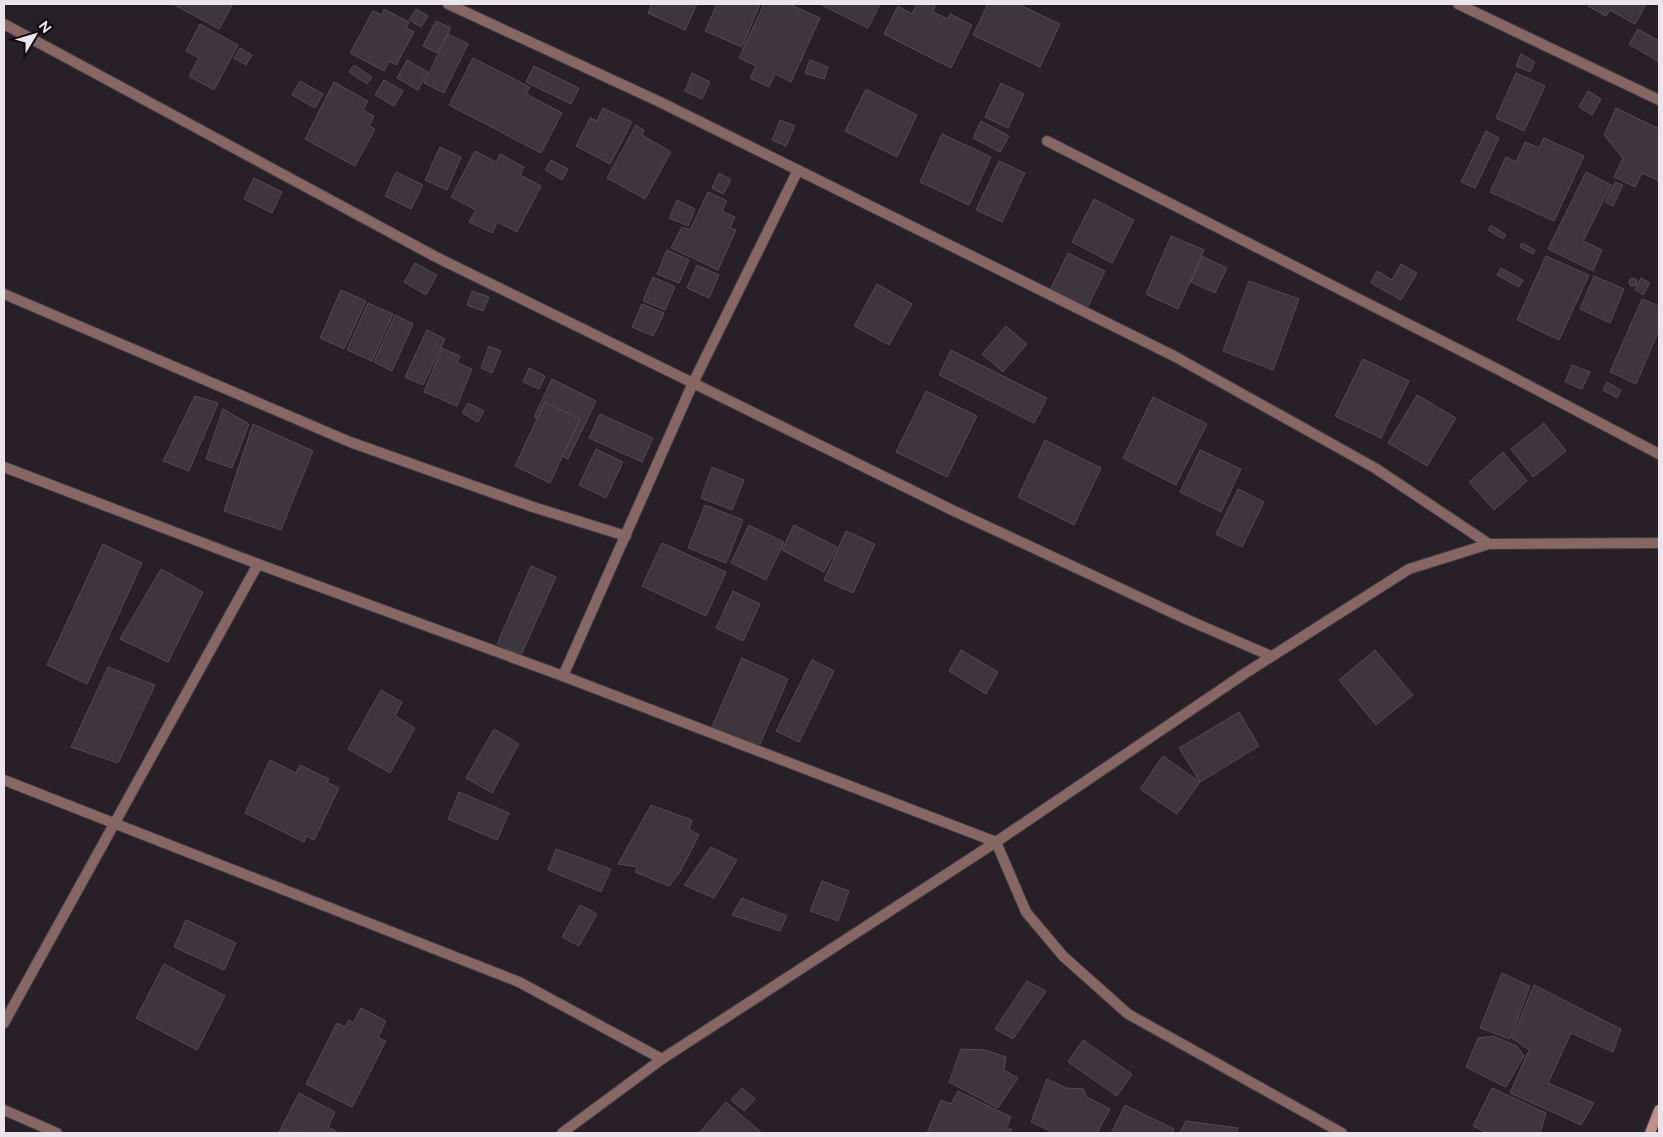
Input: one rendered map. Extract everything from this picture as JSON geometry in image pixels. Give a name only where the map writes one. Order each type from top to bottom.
[{"type":"street","points":[[448,4],[660,102],[1174,356],[1375,468],[1489,544]]},
{"type":"street","points":[[1458,4],[1659,100]]},
{"type":"street","points":[[4,24],[436,257],[952,510],[1188,620],[1271,656]]},
{"type":"street","points":[[1047,141],[1501,371],[1659,454]]},
{"type":"street","points":[[564,676],[693,383],[798,170]]},
{"type":"street","points":[[4,294],[350,442],[533,507],[626,536]]},
{"type":"street","points":[[4,467],[258,564],[564,676],[996,842],[1026,912],[1063,956],[1128,1014],[1342,1133]]},
{"type":"street","points":[[562,1133],[662,1060],[996,842],[1271,656],[1409,569],[1489,544],[1659,543]]},
{"type":"street","points":[[4,1023],[258,564]]},
{"type":"street","points":[[4,780],[519,982],[662,1060]]},
{"type":"street","points":[[4,1110],[57,1133]]},
{"type":"street","points":[[1650,1133],[1659,1110]]},
{"type":"building","points":[[173,4],[233,4],[219,29]]},
{"type":"building","points":[[652,4],[697,4],[685,30],[648,13]]},
{"type":"building","points":[[717,4],[760,4],[742,47],[705,31]]},
{"type":"building","points":[[764,4],[789,4],[820,18],[791,82],[775,74],[769,87],[750,78],[756,66],[739,58]]},
{"type":"building","points":[[820,4],[880,4],[868,28]]},
{"type":"building","points":[[917,4],[932,4],[935,6],[933,12],[948,19],[950,14],[972,25],[951,68],[884,34],[898,6],[912,14]]},
{"type":"building","points":[[988,4],[1018,4],[1060,24],[1040,67],[973,35]]},
{"type":"building","points":[[1590,4],[1646,4],[1635,24],[1610,10],[1606,16],[1588,6]]},
{"type":"building","points":[[384,9],[409,22],[406,28],[414,32],[396,65],[389,61],[384,71],[350,53],[373,11],[382,15]]},
{"type":"building","points":[[416,9],[428,16],[421,27],[409,20]]},
{"type":"building","points":[[436,21],[451,28],[437,53],[423,46]]},
{"type":"building","points":[[200,24],[238,45],[214,90],[189,76],[199,58],[186,51]]},
{"type":"building","points":[[1638,29],[1659,41],[1659,62],[1629,44]]},
{"type":"building","points":[[448,34],[468,44],[444,93],[424,83]]},
{"type":"building","points":[[240,48],[252,55],[246,65],[234,58]]},
{"type":"building","points":[[1521,54],[1535,62],[1530,72],[1516,66]]},
{"type":"building","points":[[473,58],[530,87],[526,94],[562,113],[541,153],[449,105]]},
{"type":"building","points":[[407,60],[428,72],[418,90],[397,78]]},
{"type":"building","points":[[810,60],[828,67],[824,79],[805,73]]},
{"type":"building","points":[[354,65],[372,77],[367,84],[349,72]]},
{"type":"building","points":[[534,66],[579,88],[571,104],[526,82]]},
{"type":"building","points":[[692,73],[710,82],[702,99],[685,91]]},
{"type":"building","points":[[1516,73],[1545,86],[1524,131],[1496,118]]},
{"type":"building","points":[[384,80],[403,91],[394,106],[375,95]]},
{"type":"building","points":[[300,81],[323,94],[315,108],[292,95]]},
{"type":"building","points":[[334,82],[368,101],[363,110],[374,116],[369,126],[375,129],[355,166],[305,139]]},
{"type":"building","points":[[1001,83],[1024,94],[1008,128],[985,117]]},
{"type":"building","points":[[866,89],[917,115],[897,157],[845,131]]},
{"type":"building","points":[[1588,91],[1601,99],[1592,115],[1579,107]]},
{"type":"building","points":[[603,108],[632,122],[610,164],[576,146],[590,118],[597,121]]},
{"type":"building","points":[[1616,108],[1659,129],[1659,181],[1642,173],[1635,187],[1614,177],[1623,158],[1604,135]]},
{"type":"building","points":[[780,120],[795,126],[786,146],[772,140]]},
{"type":"building","points":[[981,121],[1009,136],[1000,152],[973,138]]},
{"type":"building","points":[[636,125],[644,130],[642,135],[671,152],[645,199],[607,178]]},
{"type":"building","points":[[1486,131],[1499,138],[1475,188],[1461,182]]},
{"type":"building","points":[[942,134],[991,157],[969,205],[920,182]]},
{"type":"building","points":[[1544,138],[1584,156],[1554,221],[1490,192],[1506,157],[1516,162],[1525,142],[1539,148]]},
{"type":"building","points":[[440,147],[461,157],[447,190],[425,180]]},
{"type":"building","points":[[475,151],[496,162],[500,154],[524,167],[520,175],[541,186],[517,232],[497,222],[492,233],[469,222],[476,210],[451,197]]},
{"type":"building","points":[[551,160],[568,169],[562,180],[545,170]]},
{"type":"building","points":[[999,161],[1025,173],[1002,222],[976,210]]},
{"type":"building","points":[[396,172],[423,185],[411,209],[385,196]]},
{"type":"building","points":[[1586,172],[1611,185],[1583,241],[1602,250],[1593,271],[1548,249]]},
{"type":"building","points":[[719,173],[731,180],[723,194],[712,188]]},
{"type":"building","points":[[254,178],[282,192],[272,213],[244,199]]},
{"type":"building","points":[[1615,182],[1623,185],[1613,206],[1605,202]]},
{"type":"building","points":[[708,192],[727,201],[722,211],[735,217],[730,228],[736,230],[718,270],[671,248],[682,227],[690,230]]},
{"type":"building","points":[[1094,199],[1134,220],[1112,263],[1072,242]]},
{"type":"building","points":[[677,200],[695,209],[688,226],[669,218]]},
{"type":"building","points":[[1491,225],[1506,235],[1503,239],[1488,230]]},
{"type":"building","points":[[1171,236],[1204,250],[1178,309],[1146,294]]},
{"type":"building","points":[[1522,243],[1535,250],[1533,254],[1520,247]]},
{"type":"building","points":[[667,250],[689,260],[679,283],[657,274]]},
{"type":"building","points":[[1068,253],[1105,271],[1087,308],[1050,290]]},
{"type":"building","points":[[1202,256],[1227,268],[1215,293],[1191,282]]},
{"type":"building","points":[[1546,256],[1589,275],[1559,340],[1517,320]]},
{"type":"building","points":[[415,263],[437,275],[426,295],[404,282]]},
{"type":"building","points":[[1401,264],[1417,273],[1401,300],[1371,283],[1377,271],[1392,280]]},
{"type":"building","points":[[697,265],[719,275],[709,298],[687,288]]},
{"type":"building","points":[[1501,268],[1523,280],[1519,287],[1497,275]]},
{"type":"building","points":[[1594,276],[1624,289],[1610,323],[1580,309]]},
{"type":"building","points":[[653,277],[675,287],[665,310],[643,301]]},
{"type":"building","points":[[1633,278],[1637,282],[1633,286],[1629,282]]},
{"type":"building","points":[[1641,278],[1650,283],[1643,295],[1635,290]]},
{"type":"building","points":[[1249,281],[1299,299],[1273,370],[1223,351]]},
{"type":"building","points":[[877,284],[912,304],[889,345],[854,326]]},
{"type":"building","points":[[341,290],[366,301],[344,349],[320,338]]},
{"type":"building","points":[[472,291],[489,297],[483,311],[467,305]]},
{"type":"building","points":[[1642,299],[1659,306],[1659,330],[1636,384],[1610,372]]},
{"type":"building","points":[[368,303],[393,314],[372,361],[347,350]]},
{"type":"building","points":[[642,304],[664,313],[653,336],[632,327]]},
{"type":"building","points":[[395,315],[413,324],[392,371],[374,362]]},
{"type":"building","points":[[1006,326],[1027,344],[1003,372],[982,354]]},
{"type":"building","points":[[427,330],[445,339],[423,385],[405,377]]},
{"type":"building","points":[[489,346],[501,351],[492,373],[481,368]]},
{"type":"building","points":[[442,348],[460,356],[457,363],[472,369],[457,406],[424,392]]},
{"type":"building","points":[[951,350],[1047,398],[1034,423],[939,375]]},
{"type":"building","points":[[1363,359],[1409,381],[1381,438],[1335,416]]},
{"type":"building","points":[[1572,365],[1590,372],[1582,389],[1565,382]]},
{"type":"building","points":[[529,368],[545,376],[539,389],[523,382]]},
{"type":"building","points":[[552,379],[596,401],[568,459],[543,447],[553,426],[534,417]]},
{"type":"building","points":[[1607,382],[1621,390],[1617,398],[1603,390]]},
{"type":"building","points":[[926,391],[977,416],[947,477],[896,452]]},
{"type":"building","points":[[1417,395],[1456,418],[1427,466],[1388,443]]},
{"type":"building","points":[[195,396],[218,403],[189,471],[163,461]]},
{"type":"building","points":[[1153,397],[1207,424],[1176,485],[1123,458]]},
{"type":"building","points":[[545,402],[580,419],[550,483],[515,466]]},
{"type":"building","points":[[468,403],[484,411],[478,422],[462,413]]},
{"type":"building","points":[[223,409],[249,424],[232,468],[206,459]]},
{"type":"building","points":[[600,414],[653,438],[642,462],[589,438]]},
{"type":"building","points":[[1544,423],[1566,451],[1533,477],[1511,449]]},
{"type":"building","points":[[253,424],[313,451],[281,530],[224,511]]},
{"type":"building","points":[[1045,440],[1101,468],[1074,525],[1018,497]]},
{"type":"building","points":[[596,449],[623,462],[606,498],[579,485]]},
{"type":"building","points":[[1200,450],[1241,469],[1221,512],[1180,492]]},
{"type":"building","points":[[1503,452],[1527,481],[1494,510],[1469,482]]},
{"type":"building","points":[[712,467],[744,480],[732,510],[701,498]]},
{"type":"building","points":[[1238,489],[1264,502],[1242,547],[1216,534]]},
{"type":"building","points":[[705,505],[743,520],[726,563],[688,548]]},
{"type":"building","points":[[749,525],[784,542],[766,580],[731,563]]},
{"type":"building","points":[[794,525],[837,547],[824,572],[782,550]]},
{"type":"building","points":[[846,531],[875,544],[853,593],[824,580]]},
{"type":"building","points":[[662,543],[726,572],[706,616],[642,586]]},
{"type":"building","points":[[103,544],[142,563],[87,684],[47,665]]},
{"type":"building","points":[[531,566],[556,577],[521,655],[497,644]]},
{"type":"building","points":[[161,569],[203,592],[168,662],[120,639]]},
{"type":"building","points":[[733,591],[760,604],[743,641],[716,628]]},
{"type":"building","points":[[961,650],[998,672],[986,694],[949,671]]},
{"type":"building","points":[[1375,650],[1413,695],[1376,725],[1339,680]]},
{"type":"building","points":[[742,658],[788,679],[758,749],[711,729]]},
{"type":"building","points":[[812,660],[834,671],[799,742],[776,731]]},
{"type":"building","points":[[108,667],[155,685],[118,763],[71,747]]},
{"type":"building","points":[[381,690],[402,702],[395,716],[415,728],[390,773],[348,749]]},
{"type":"building","points":[[1239,712],[1259,746],[1200,782],[1179,748]]},
{"type":"building","points":[[494,729],[519,744],[492,793],[466,778]]},
{"type":"building","points":[[1163,756],[1200,782],[1177,814],[1140,789]]},
{"type":"building","points":[[270,760],[296,773],[300,765],[329,779],[327,782],[339,788],[314,840],[306,836],[304,842],[245,813]]},
{"type":"building","points":[[459,792],[509,813],[497,840],[448,819]]},
{"type":"building","points":[[651,805],[692,820],[689,829],[699,835],[680,872],[669,886],[635,872],[638,867],[618,864]]},
{"type":"building","points":[[711,847],[737,860],[714,898],[684,885]]},
{"type":"building","points":[[556,849],[611,869],[601,892],[548,870]]},
{"type":"building","points":[[822,881],[849,891],[838,921],[810,911]]},
{"type":"building","points":[[742,898],[787,916],[780,931],[732,915]]},
{"type":"building","points":[[580,905],[597,914],[579,946],[562,937]]},
{"type":"building","points":[[186,920],[236,943],[224,970],[174,947]]},
{"type":"building","points":[[164,964],[225,996],[197,1050],[136,1018]]},
{"type":"building","points":[[1502,973],[1530,986],[1510,1039],[1480,1028]]},
{"type":"building","points":[[1027,981],[1046,991],[1013,1039],[995,1029]]},
{"type":"building","points":[[1534,985],[1621,1029],[1613,1052],[1571,1033],[1548,1083],[1594,1103],[1581,1125],[1510,1093],[1529,1050],[1512,1038]]},
{"type":"building","points":[[361,1008],[386,1021],[378,1037],[386,1041],[352,1107],[306,1084],[337,1023],[345,1027],[349,1020],[353,1023]]},
{"type":"building","points":[[1493,1036],[1517,1046],[1524,1056],[1506,1087],[1466,1067],[1478,1038]]},
{"type":"building","points":[[1083,1040],[1132,1074],[1117,1096],[1068,1062]]},
{"type":"building","points":[[961,1049],[986,1050],[1006,1057],[1004,1070],[1018,1078],[998,1108],[949,1082]]},
{"type":"building","points":[[1047,1079],[1066,1088],[1083,1089],[1087,1097],[1110,1109],[1097,1133],[1054,1133],[1031,1122]]},
{"type":"building","points":[[742,1088],[755,1099],[744,1111],[731,1100]]},
{"type":"building","points":[[1492,1088],[1546,1113],[1540,1133],[1488,1133],[1473,1126]]},
{"type":"building","points":[[958,1091],[1011,1117],[1006,1129],[1012,1129],[1010,1133],[927,1133],[941,1100],[951,1104]]},
{"type":"building","points":[[299,1093],[335,1112],[328,1127],[336,1131],[335,1133],[279,1132]]},
{"type":"building","points":[[726,1102],[762,1133],[699,1133]]},
{"type":"building","points":[[1125,1105],[1174,1129],[1172,1133],[1111,1133]]},
{"type":"building","points":[[1186,1121],[1238,1128],[1236,1133],[1180,1133]]}]
